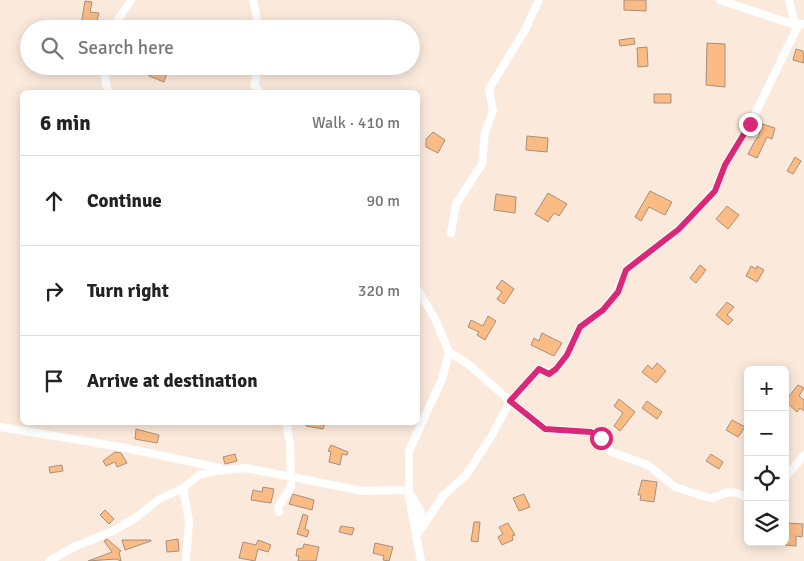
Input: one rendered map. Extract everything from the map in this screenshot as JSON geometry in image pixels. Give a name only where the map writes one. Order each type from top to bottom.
[{"type":"street","points":[[118,20],[131,0]]},
{"type":"street","points":[[253,0],[257,20]]},
{"type":"street","points":[[451,233],[456,204],[482,164],[485,132],[493,111],[489,89],[525,30],[539,0]]},
{"type":"street","points":[[720,0],[799,24]]},
{"type":"street","points":[[416,536],[443,496],[466,475],[491,437],[510,401],[539,369],[549,374],[556,369],[567,355],[580,327],[603,310],[618,292],[626,270],[679,229],[715,191],[725,165],[750,124],[799,24],[789,0]]},
{"type":"street","points":[[105,75],[108,90]]},
{"type":"street","points":[[257,75],[254,86],[258,90]]},
{"type":"street","points":[[420,293],[435,319],[449,352],[468,364],[545,429],[591,432],[601,438],[611,452],[648,465],[675,487],[706,498],[713,498],[728,492],[744,497]]},
{"type":"street","points":[[422,561],[408,490],[409,451],[442,379],[449,352]]},
{"type":"street","points":[[279,512],[278,507],[290,492],[290,443],[287,425]]},
{"type":"street","points":[[0,427],[121,447],[227,469]]},
{"type":"street","points":[[789,473],[804,455]]},
{"type":"street","points":[[49,561],[74,547],[115,530],[137,517],[158,500],[183,488],[198,475],[227,469],[246,468],[363,491],[408,490]]},
{"type":"street","points":[[183,488],[189,521],[186,561]]},
{"type":"building","points":[[624,0],[646,0],[646,11],[624,10]]},
{"type":"building","points":[[85,1],[92,2],[90,12],[99,13],[97,20],[82,20]]},
{"type":"building","points":[[634,38],[635,44],[620,46],[619,40]]},
{"type":"building","points":[[707,43],[725,44],[725,87],[706,85]]},
{"type":"building","points":[[647,47],[648,66],[638,67],[637,48]]},
{"type":"building","points":[[796,49],[803,51],[804,63],[793,60]]},
{"type":"building","points":[[149,75],[166,75],[164,82]]},
{"type":"building","points":[[654,94],[671,94],[671,103],[654,103]]},
{"type":"building","points":[[762,124],[775,128],[772,139],[767,137],[757,158],[748,154],[758,138]]},
{"type":"building","points":[[433,132],[445,140],[438,153],[426,147],[426,139]]},
{"type":"building","points":[[527,136],[548,138],[547,152],[526,150]]},
{"type":"building","points":[[795,157],[801,161],[793,174],[787,171]]},
{"type":"building","points":[[650,191],[672,202],[665,215],[649,207],[641,221],[635,217]]},
{"type":"building","points":[[548,193],[567,204],[559,216],[554,213],[548,222],[535,214]]},
{"type":"building","points":[[496,194],[516,197],[515,213],[494,210]]},
{"type":"building","points":[[727,206],[739,215],[728,229],[716,219]]},
{"type":"building","points":[[700,265],[706,270],[696,283],[690,278]]},
{"type":"building","points":[[751,266],[756,269],[757,266],[764,270],[757,282],[746,276]]},
{"type":"building","points":[[502,280],[514,289],[504,304],[497,299],[502,292],[496,288]]},
{"type":"building","points":[[727,302],[734,307],[727,315],[733,320],[728,325],[716,315]]},
{"type":"building","points":[[488,316],[496,321],[485,340],[477,335],[479,332],[468,327],[471,320],[483,326]]},
{"type":"building","points":[[542,333],[562,343],[554,356],[531,345],[534,338],[539,341]]},
{"type":"building","points":[[657,363],[666,371],[656,383],[642,372],[648,365],[652,369]]},
{"type":"building","points":[[798,385],[804,388],[799,396],[804,400],[804,411],[800,408],[797,412],[789,405],[789,396]]},
{"type":"building","points":[[619,399],[635,412],[620,431],[614,426],[623,413],[614,406]]},
{"type":"building","points":[[647,401],[662,412],[657,419],[642,408]]},
{"type":"building","points":[[732,420],[744,426],[738,437],[726,430]]},
{"type":"building","points":[[306,425],[324,425],[323,429]]},
{"type":"building","points":[[136,429],[159,435],[157,443],[135,439]]},
{"type":"building","points":[[331,445],[348,452],[347,455],[342,454],[340,465],[329,462],[331,452],[328,451]]},
{"type":"building","points":[[115,452],[121,453],[127,463],[117,467],[115,462],[106,466],[103,461]]},
{"type":"building","points":[[235,454],[237,461],[225,464],[223,457]]},
{"type":"building","points":[[711,454],[723,462],[719,469],[706,461]]},
{"type":"building","points":[[62,465],[63,471],[50,473],[49,467]]},
{"type":"building","points":[[642,480],[657,482],[654,502],[640,500],[641,495],[638,495]]},
{"type":"building","points":[[263,487],[274,489],[271,503],[251,500],[253,490],[262,492]]},
{"type":"building","points":[[293,494],[314,500],[312,510],[289,504]]},
{"type":"building","points":[[524,494],[530,507],[519,511],[513,498]]},
{"type":"building","points":[[105,510],[114,519],[109,524],[100,515]]},
{"type":"building","points":[[303,514],[308,516],[305,529],[309,531],[307,537],[297,534]]},
{"type":"building","points":[[474,522],[480,522],[478,542],[471,541]]},
{"type":"building","points":[[508,523],[515,535],[512,536],[513,540],[502,545],[498,537],[503,534],[499,527]]},
{"type":"building","points":[[789,523],[803,524],[802,537],[796,536],[796,546],[789,545]]},
{"type":"building","points":[[341,526],[354,528],[352,535],[339,532]]},
{"type":"building","points":[[107,539],[121,551],[119,552],[121,561],[116,559],[88,561],[112,552],[104,541]]},
{"type":"building","points":[[178,539],[179,551],[167,552],[166,541]]},
{"type":"building","points":[[122,540],[151,540],[151,541],[125,550]]},
{"type":"building","points":[[258,540],[271,545],[268,552],[258,549],[255,561],[239,558],[243,542],[256,545]]},
{"type":"building","points":[[375,543],[393,547],[389,561],[383,560],[384,556],[373,553]]},
{"type":"building","points":[[304,544],[319,547],[316,561],[298,561],[299,556],[296,556],[297,549],[303,548]]},
{"type":"route","points":[[601,438],[591,432],[545,429],[510,401],[539,369],[549,374],[556,369],[567,355],[580,327],[603,310],[618,292],[626,270],[635,261],[679,229],[715,191],[725,165],[750,124]]}]
